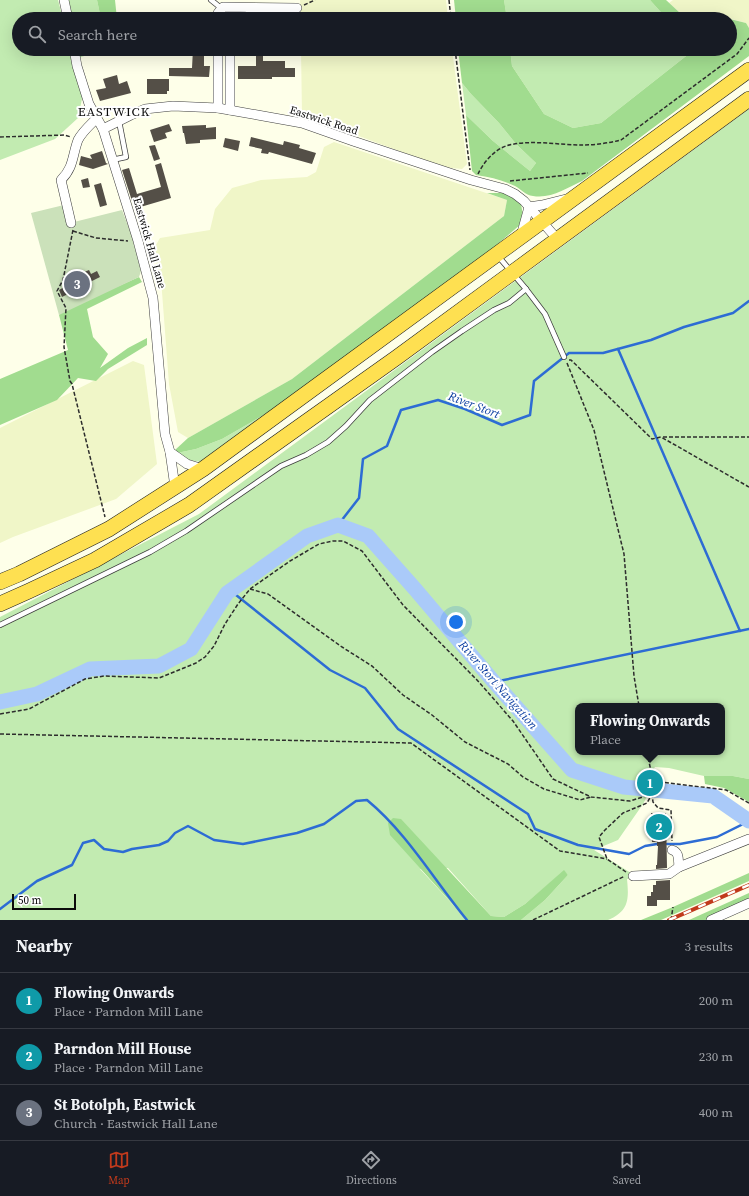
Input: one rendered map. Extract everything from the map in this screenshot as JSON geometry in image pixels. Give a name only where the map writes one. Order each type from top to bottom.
[{"type":"highway","points":[[0,582],[108,529],[203,469],[749,70]]},
{"type":"highway","points":[[0,604],[29,592],[95,560],[189,505],[396,358],[749,99]]},
{"type":"street","points":[[64,0],[67,12]]},
{"type":"street","points":[[218,12],[221,8],[225,7],[297,8]]},
{"type":"street","points":[[251,12],[255,8]]},
{"type":"street","name":"Eastwick Hall Lane","points":[[75,56],[89,104],[103,129],[138,241],[153,298],[165,434],[170,452],[175,487]]},
{"type":"street","points":[[218,56],[218,108]]},
{"type":"street","points":[[230,56],[230,110]]},
{"type":"street","name":"Eastwick Road","points":[[103,129],[139,111],[173,106],[218,108],[302,123],[353,142],[473,180],[489,183],[516,194],[558,240]]},
{"type":"street","points":[[72,227],[61,180],[70,169],[78,139],[96,118]]},
{"type":"street","points":[[521,237],[529,207],[555,202],[579,195]]},
{"type":"street","points":[[170,452],[187,464],[203,469]]},
{"type":"street","points":[[633,876],[669,874],[679,867],[749,839]]},
{"type":"street","points":[[672,850],[676,851],[678,854],[679,867]]},
{"type":"street","points":[[711,920],[749,903]]},
{"type":"lane","points":[[210,0],[221,8]]},
{"type":"lane","points":[[112,160],[126,156],[119,121]]},
{"type":"lane","points":[[497,255],[545,314],[566,359]]},
{"type":"lane","points":[[0,625],[150,552],[186,531],[281,466],[306,455],[328,442],[346,426],[370,400],[432,352],[468,326],[494,310],[509,303],[526,289]]},
{"type":"path","points":[[297,8],[315,0]]},
{"type":"path","points":[[449,0],[450,12]]},
{"type":"path","points":[[737,54],[749,38]]},
{"type":"path","points":[[456,56],[473,180]]},
{"type":"path","points":[[473,180],[488,159],[504,146],[521,143],[584,145],[621,140],[734,56]]},
{"type":"path","points":[[0,137],[64,135],[78,139]]},
{"type":"path","points":[[489,183],[591,172]]},
{"type":"path","points":[[108,529],[70,381],[64,347],[66,308],[57,291],[63,280],[72,227],[96,238],[138,241]]},
{"type":"path","points":[[566,359],[571,360],[652,439],[661,437],[749,437]]},
{"type":"path","points":[[566,359],[594,430],[620,534],[624,554],[634,676],[638,703]]},
{"type":"path","points":[[661,437],[749,487]]},
{"type":"path","points":[[0,714],[29,709],[84,680],[104,676],[159,678],[196,663],[205,657],[214,646],[225,624],[250,589],[290,561],[319,544],[343,541],[362,551],[403,604],[477,680],[513,721],[553,779],[591,797],[630,801],[652,794]]},
{"type":"path","points":[[250,589],[268,594],[342,647],[372,666],[403,695],[432,714],[465,742],[508,764],[523,777],[544,789],[580,800],[591,797]]},
{"type":"path","points":[[0,734],[410,743],[560,851],[607,859],[633,876]]},
{"type":"path","points":[[648,755],[653,780],[653,802],[658,808],[671,810],[672,836]]},
{"type":"path","points":[[653,780],[724,789],[749,804]]},
{"type":"path","points":[[607,859],[599,837],[623,813],[647,803],[652,794]]},
{"type":"path","points":[[533,920],[627,876],[633,876]]},
{"type":"path","points":[[671,920],[673,907]]},
{"type":"green space","points":[[0,0],[58,0],[61,12],[12,12],[12,56],[71,56],[83,94],[78,118],[55,139],[0,160]]},
{"type":"green space","points":[[66,0],[97,0],[100,12],[69,12]]},
{"type":"green space","points":[[97,0],[115,0],[116,12],[100,12]]},
{"type":"green space","points":[[300,0],[446,0],[447,12],[301,12]]},
{"type":"green space","points":[[454,0],[504,0],[506,12],[455,12]]},
{"type":"green space","points":[[504,0],[650,0],[661,12],[506,12]]},
{"type":"green space","points":[[650,0],[666,0],[679,12],[661,12]]},
{"type":"green space","points":[[673,0],[749,0],[749,28],[746,23],[737,20],[737,12],[679,12],[669,3]]},
{"type":"green space","points":[[737,21],[746,23],[749,28],[749,56],[582,181],[565,190],[540,197],[528,194],[517,187],[496,179],[476,175],[472,171],[466,115],[493,141],[530,171],[536,163],[516,144],[462,83],[459,56],[511,56],[512,66],[544,114],[573,128],[601,123],[686,56],[737,56]]},
{"type":"green space","points":[[301,56],[453,56],[467,164],[462,169],[442,167],[340,129],[332,121],[322,122],[302,115]]},
{"type":"green space","points":[[511,56],[686,56],[601,123],[573,128],[544,114],[512,66]]},
{"type":"green space","points":[[462,83],[516,144],[536,163],[530,171],[493,141],[466,115]]},
{"type":"green space","points":[[749,109],[749,779],[733,776],[704,776],[669,768],[655,767],[649,777],[650,791],[643,804],[618,840],[594,850],[631,873],[632,878],[627,879],[628,893],[626,904],[620,913],[608,920],[521,920],[545,900],[568,875],[564,871],[525,904],[504,917],[491,916],[448,868],[420,869],[467,920],[0,920],[0,617],[199,514]]},
{"type":"green space","points":[[334,142],[507,200],[504,216],[292,379],[188,438],[178,432],[169,384],[161,279],[153,250],[160,238],[210,230],[215,209],[232,188],[261,180],[307,177],[316,172],[324,147]]},
{"type":"green space","points":[[487,193],[506,193],[521,204],[523,215],[521,224],[493,248],[288,401],[222,439],[196,449],[177,453],[175,450],[188,438],[292,379],[504,216],[507,200]]},
{"type":"green space","points":[[64,205],[74,222],[122,210],[132,236],[141,271],[139,277],[59,315],[31,213]]},
{"type":"green space","points":[[139,277],[142,282],[87,309],[93,337],[108,354],[100,368],[128,348],[147,338],[147,345],[108,369],[96,381],[78,378],[57,400],[0,425],[0,379],[68,350],[59,315],[71,295],[87,300]]},
{"type":"green space","points":[[133,361],[144,365],[157,464],[116,499],[0,543],[0,428]]},
{"type":"green space","points":[[288,401],[201,462],[189,460],[177,453],[196,449],[222,439]]},
{"type":"green space","points":[[704,776],[733,776],[749,779],[749,802],[724,788],[705,784]]},
{"type":"green space","points":[[393,818],[401,819],[491,916],[504,917],[525,904],[564,870],[568,875],[545,900],[521,920],[467,920],[390,835],[388,823]]},
{"type":"green space","points":[[749,873],[749,881],[661,920],[641,920],[673,907]]},
{"type":"green space","points":[[749,893],[749,901],[707,920],[689,920]]},
{"type":"water","points":[[654,786],[691,792],[692,795],[690,797],[653,792]]},
{"type":"building","points":[[193,56],[204,56],[204,66],[210,66],[209,77],[169,76],[169,68],[192,68]]},
{"type":"building","points":[[256,56],[263,56],[263,61],[285,61],[285,68],[295,68],[295,77],[238,79],[238,66],[256,66]]},
{"type":"building","points":[[117,75],[119,84],[127,81],[131,93],[100,101],[96,90],[106,88],[103,79]]},
{"type":"building","points":[[147,79],[169,79],[169,91],[167,91],[167,94],[147,94]]},
{"type":"building","points":[[169,124],[172,131],[165,133],[167,138],[154,142],[150,130]]},
{"type":"building","points":[[206,125],[206,128],[216,127],[216,139],[200,140],[200,143],[186,144],[182,126]]},
{"type":"building","points":[[251,137],[283,145],[284,141],[300,145],[299,148],[316,153],[312,164],[269,152],[268,154],[261,153],[262,149],[249,146]]},
{"type":"building","points":[[225,138],[240,141],[238,151],[223,147]]},
{"type":"building","points":[[155,145],[160,159],[154,161],[149,146]]},
{"type":"building","points":[[102,151],[106,163],[108,164],[93,169],[79,165],[81,156],[92,159],[90,155]]},
{"type":"building","points":[[161,163],[171,198],[137,208],[134,200],[132,201],[122,170],[129,168],[137,194],[161,187],[155,165]]},
{"type":"building","points":[[88,178],[90,187],[83,188],[81,180]]},
{"type":"building","points":[[101,183],[107,205],[100,207],[94,185]]},
{"type":"building","points":[[89,270],[91,274],[97,271],[100,277],[69,295],[68,294],[62,297],[59,290],[84,276],[82,273]]},
{"type":"building","points":[[651,813],[666,813],[667,868],[656,869],[658,846],[657,842],[652,842]]},
{"type":"building","points":[[670,880],[670,900],[657,900],[657,906],[647,906],[647,896],[651,896],[651,892],[653,892],[653,885],[656,885],[656,881]]},
{"type":"waterway","name":"River Stort","points":[[338,525],[359,498],[363,459],[387,446],[401,410],[438,400],[465,409],[502,425],[530,415],[534,381],[569,353],[603,353],[651,340],[684,327],[733,313],[749,301]]},
{"type":"waterway","points":[[618,349],[740,631]]},
{"type":"waterway","name":"River Stort Navigation","points":[[0,702],[37,694],[90,669],[159,666],[191,649],[227,593],[307,536],[338,525],[368,536],[572,770],[624,787],[713,796],[749,821]]},
{"type":"waterway","points":[[231,591],[330,670],[365,688],[398,729],[528,814],[535,829],[578,845],[629,854],[645,846],[657,844]]},
{"type":"waterway","points":[[494,682],[749,629]]},
{"type":"waterway","points":[[0,909],[37,881],[72,865],[83,843],[94,840],[104,849],[123,852],[132,849],[159,845],[168,841],[175,833],[188,826],[214,840],[243,844],[297,833],[324,824],[356,801],[367,800],[408,842],[467,920]]},
{"type":"waterway","points":[[667,844],[680,844],[717,837],[749,821]]},
{"type":"railway","points":[[669,920],[749,885]]},
{"type":"place","name":"St Botolph, Eastwick","points":[[77,284]]},
{"type":"place","name":"Flowing Onwards","points":[[650,783]]},
{"type":"place","name":"Parndon Mill House","points":[[659,827]]},
{"type":"district","name":"EASTWICK","points":[[114,111]]}]
